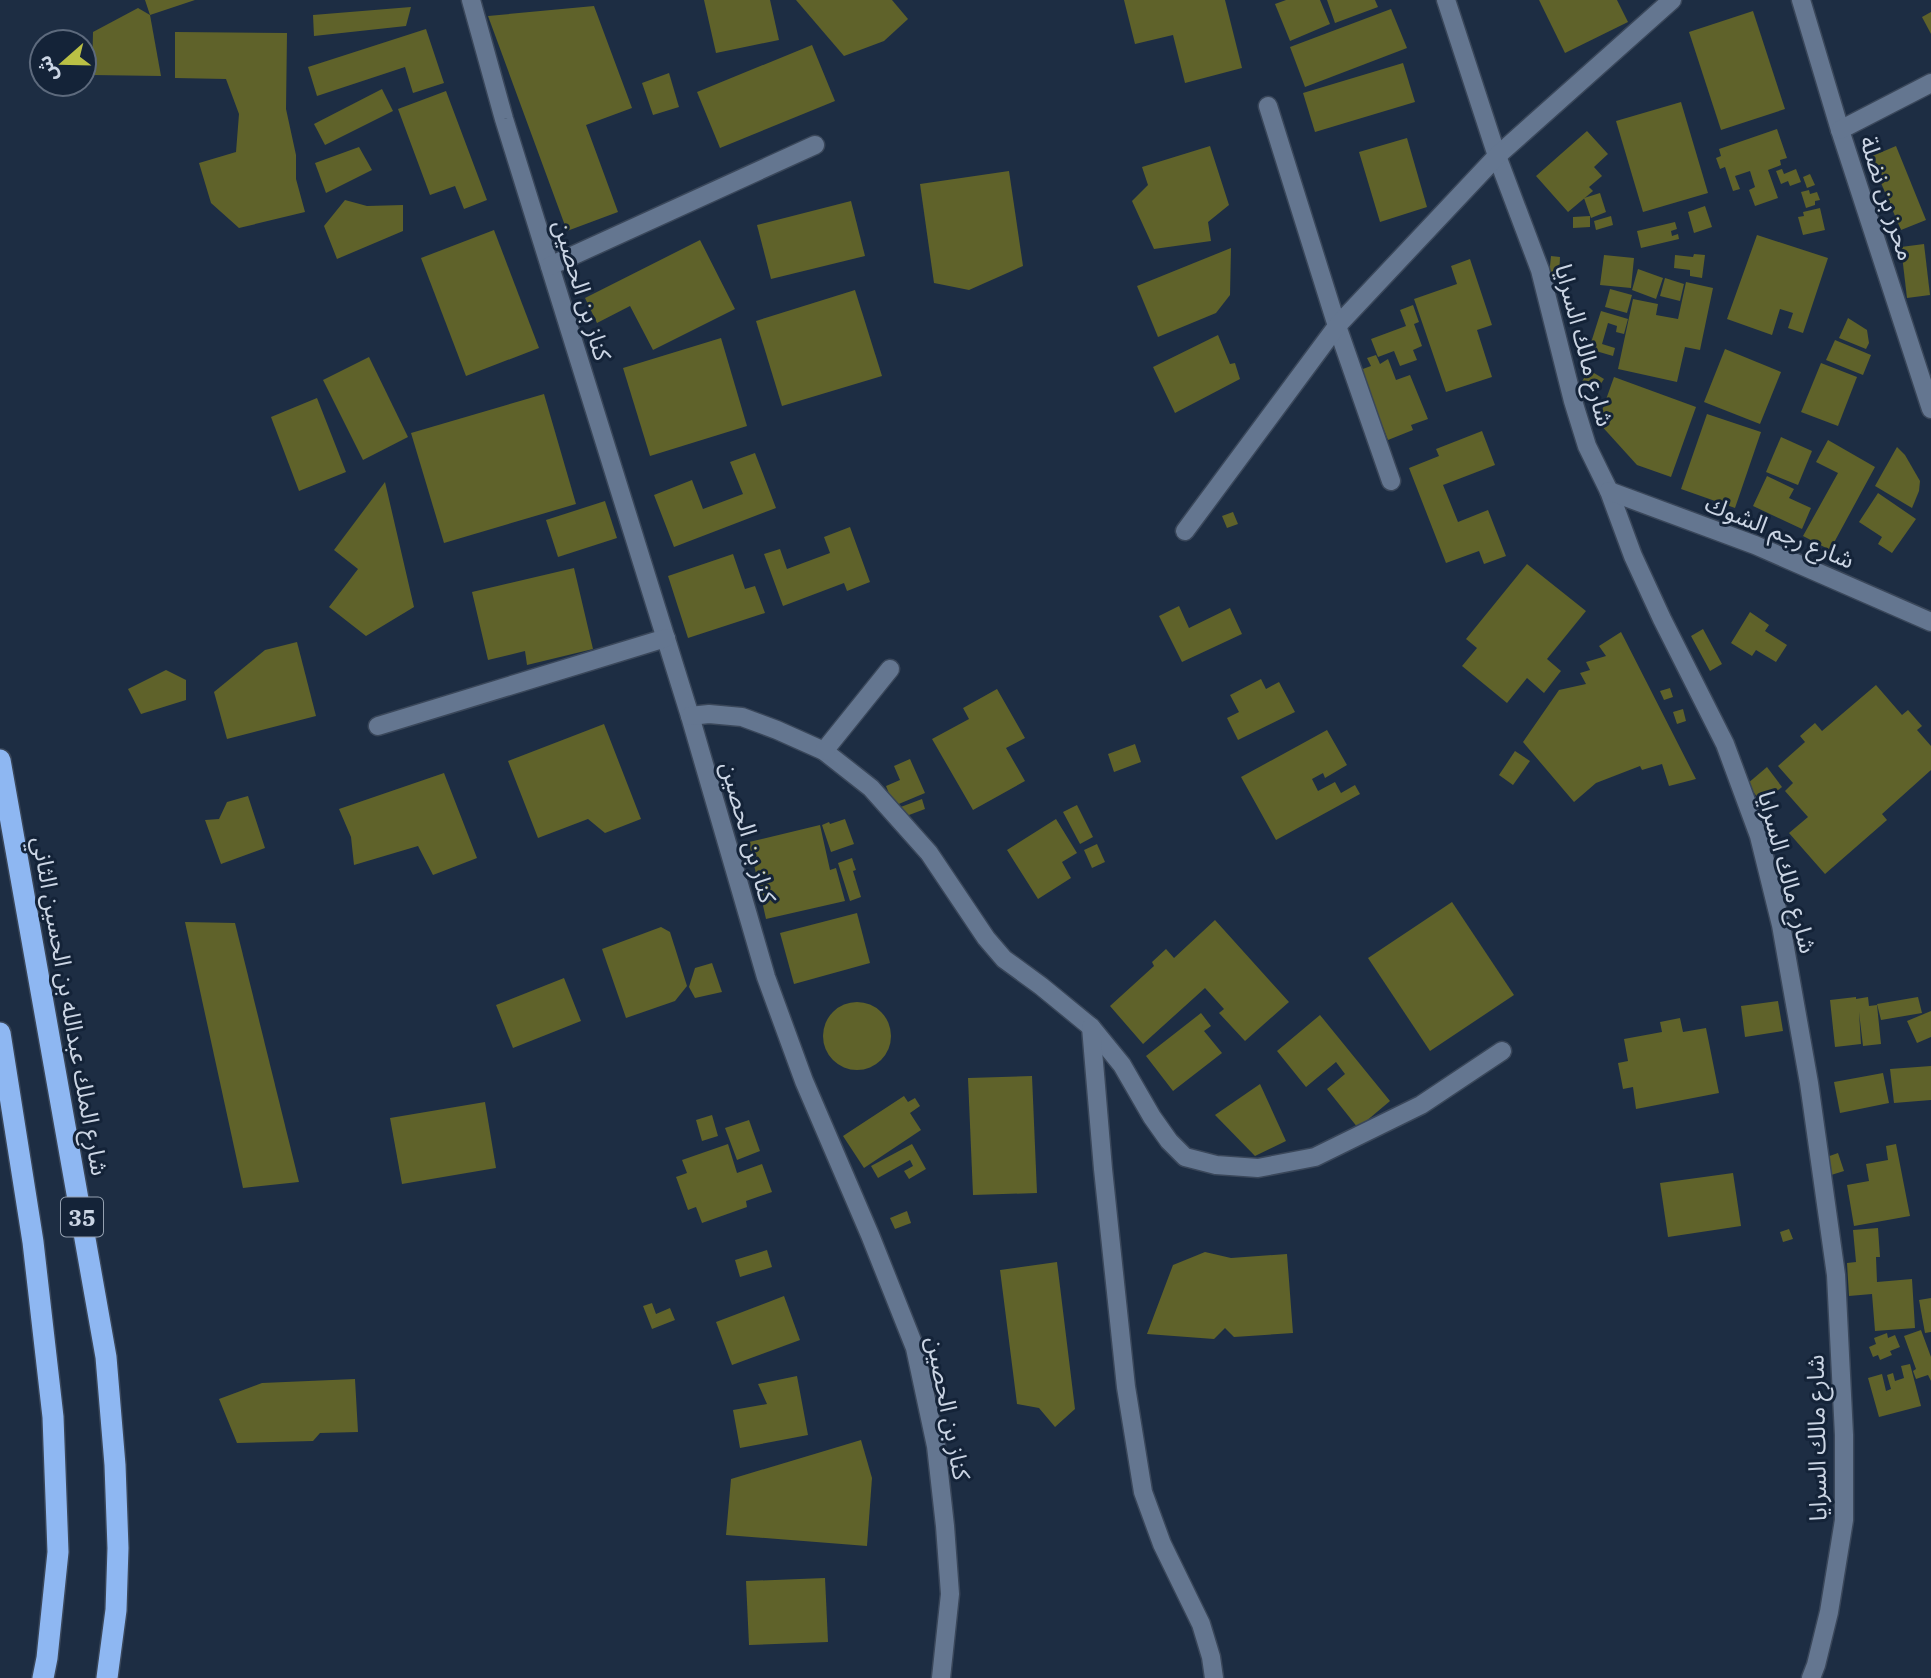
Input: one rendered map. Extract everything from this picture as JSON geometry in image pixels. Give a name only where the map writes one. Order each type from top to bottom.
[{"type":"highway","name":"شارع الملك عبدالله بن الحسين الثاني","points":[[0,760],[106,1357],[115,1465],[118,1548],[116,1610],[107,1678]]},
{"type":"highway","name":"35","points":[[0,1032],[33,1242],[53,1417],[58,1552],[43,1678]]},
{"type":"street","name":"كناز بن الحصين","points":[[471,0],[504,119],[690,716],[765,977],[804,1081],[915,1348],[936,1446],[945,1526],[950,1594],[941,1678]]},
{"type":"street","name":"شارع مالك السرايا","points":[[1446,0],[1497,156],[1540,270],[1587,446],[1609,491],[1633,556],[1656,607],[1725,744],[1759,836],[1781,925],[1810,1083],[1836,1275],[1844,1435],[1844,1520],[1829,1612],[1811,1678]]},
{"type":"street","points":[[1185,531],[1337,326],[1497,156],[1672,0]]},
{"type":"street","name":"محرز بن نضلة","points":[[1801,0],[1840,130],[1931,409]]},
{"type":"street","points":[[1840,130],[1931,83]]},
{"type":"street","points":[[1268,107],[1337,326],[1391,481]]},
{"type":"street","points":[[550,265],[815,145]]},
{"type":"street","name":"شارع رجم الشوك","points":[[1609,491],[1755,545],[1931,622]]},
{"type":"street","points":[[378,726],[666,638]]},
{"type":"street","points":[[824,751],[890,669]]},
{"type":"street","points":[[690,716],[709,714],[742,717],[824,751],[871,788],[929,853],[986,938],[1004,959],[1091,1027],[1122,1065],[1169,1141],[1185,1157],[1216,1165],[1258,1168],[1315,1157],[1421,1105],[1502,1051]]},
{"type":"street","points":[[1091,1027],[1124,1373],[1143,1492],[1162,1544],[1202,1624],[1214,1678]]},
{"type":"building","points":[[145,0],[195,0],[150,15]]},
{"type":"building","points":[[704,0],[770,0],[779,40],[716,53]]},
{"type":"building","points":[[796,0],[892,0],[908,19],[884,41],[844,56]]},
{"type":"building","points":[[1124,0],[1225,0],[1242,68],[1185,83],[1173,35],[1135,44]]},
{"type":"building","points":[[1286,0],[1320,0],[1330,24],[1290,41],[1275,4]]},
{"type":"building","points":[[1327,0],[1375,0],[1378,7],[1335,23]]},
{"type":"building","points":[[1539,0],[1617,0],[1628,22],[1565,53]]},
{"type":"building","points":[[594,6],[632,108],[586,125],[618,212],[567,231],[488,16]]},
{"type":"building","points":[[411,7],[406,26],[314,36],[313,15]]},
{"type":"building","points":[[138,8],[150,15],[161,76],[98,75],[98,29]]},
{"type":"building","points":[[1391,9],[1407,48],[1305,87],[1290,47]]},
{"type":"building","points":[[1753,11],[1785,109],[1721,130],[1689,32]]},
{"type":"building","points":[[1931,12],[1931,34],[1922,17]]},
{"type":"building","points":[[426,29],[444,83],[413,93],[405,67],[317,96],[308,67]]},
{"type":"building","points":[[175,32],[287,33],[286,109],[296,155],[296,179],[305,212],[239,228],[211,203],[199,163],[236,152],[239,114],[226,79],[175,78]]},
{"type":"building","points":[[812,45],[835,101],[720,148],[697,92]]},
{"type":"building","points":[[1403,63],[1415,102],[1315,132],[1303,93]]},
{"type":"building","points":[[669,73],[679,107],[653,115],[642,83]]},
{"type":"building","points":[[382,89],[393,111],[325,145],[314,124]]},
{"type":"building","points":[[446,91],[487,200],[464,209],[455,186],[430,195],[398,109]]},
{"type":"building","points":[[1681,102],[1708,193],[1643,212],[1616,121]]},
{"type":"building","points":[[1777,129],[1787,158],[1780,160],[1781,165],[1768,170],[1778,198],[1755,206],[1749,190],[1755,187],[1750,171],[1735,176],[1740,189],[1733,191],[1725,167],[1720,169],[1716,158],[1721,156],[1719,149]]},
{"type":"building","points":[[1587,131],[1608,154],[1594,167],[1602,176],[1589,187],[1593,191],[1568,212],[1536,176]]},
{"type":"building","points":[[1407,138],[1427,207],[1380,222],[1359,152]]},
{"type":"building","points":[[1210,146],[1229,205],[1208,222],[1211,241],[1154,249],[1132,201],[1148,185],[1142,167]]},
{"type":"building","points":[[1896,146],[1926,220],[1901,230],[1870,157]]},
{"type":"building","points":[[359,147],[372,170],[326,193],[315,163]]},
{"type":"building","points":[[1782,169],[1784,174],[1796,169],[1801,182],[1790,186],[1788,181],[1781,184],[1776,171]]},
{"type":"building","points":[[1009,171],[1023,266],[969,290],[934,283],[920,184]]},
{"type":"building","points":[[1810,174],[1815,185],[1807,188],[1803,177]]},
{"type":"building","points":[[1809,190],[1810,194],[1817,192],[1820,200],[1806,208],[1801,192]]},
{"type":"building","points":[[1600,193],[1606,212],[1591,218],[1584,198]]},
{"type":"building","points":[[345,200],[367,206],[403,205],[403,231],[337,259],[324,226]]},
{"type":"building","points":[[851,201],[865,256],[771,279],[757,225]]},
{"type":"building","points":[[1705,206],[1712,227],[1694,233],[1688,212]]},
{"type":"building","points":[[1820,208],[1825,230],[1803,235],[1798,217],[1804,216],[1803,212]]},
{"type":"building","points":[[1590,216],[1590,227],[1573,228],[1573,217]]},
{"type":"building","points":[[1611,216],[1613,225],[1596,230],[1594,221]]},
{"type":"building","points":[[1675,222],[1677,229],[1671,231],[1672,236],[1678,234],[1679,239],[1641,248],[1637,231]]},
{"type":"building","points":[[494,230],[539,348],[466,376],[421,258]]},
{"type":"building","points":[[1757,235],[1828,258],[1803,333],[1788,328],[1793,313],[1780,309],[1772,335],[1727,319]]},
{"type":"building","points":[[700,240],[735,309],[653,350],[630,306],[597,323],[585,298]]},
{"type":"building","points":[[1924,244],[1930,295],[1907,298],[1901,247]]},
{"type":"building","points":[[1231,248],[1230,295],[1216,313],[1158,337],[1137,286]]},
{"type":"building","points":[[1694,254],[1705,255],[1702,278],[1690,276],[1690,270],[1674,268],[1675,255],[1693,257]]},
{"type":"building","points":[[1604,255],[1634,258],[1631,288],[1600,285]]},
{"type":"building","points":[[1551,256],[1560,257],[1559,277],[1549,276]]},
{"type":"building","points":[[1470,259],[1492,325],[1477,330],[1492,377],[1446,392],[1414,299],[1457,284],[1451,266]]},
{"type":"building","points":[[1638,269],[1663,278],[1656,299],[1632,290]]},
{"type":"building","points":[[1665,278],[1684,284],[1680,301],[1660,296]]},
{"type":"building","points":[[1686,282],[1713,288],[1700,350],[1685,347],[1677,382],[1618,369],[1633,299],[1658,304],[1656,315],[1678,319]]},
{"type":"building","points":[[1610,289],[1632,295],[1627,313],[1605,307]]},
{"type":"building","points":[[855,290],[882,376],[782,406],[756,321]]},
{"type":"building","points":[[1413,305],[1419,322],[1414,324],[1422,346],[1413,350],[1417,360],[1400,366],[1394,351],[1378,357],[1371,339],[1406,326],[1400,310]]},
{"type":"building","points":[[1601,311],[1628,319],[1624,334],[1616,332],[1617,326],[1608,323],[1602,344],[1615,348],[1613,356],[1589,349]]},
{"type":"building","points":[[1848,318],[1867,330],[1869,343],[1866,349],[1839,338]]},
{"type":"building","points":[[1218,335],[1230,364],[1235,363],[1240,379],[1175,413],[1153,367]]},
{"type":"building","points":[[721,338],[747,426],[650,456],[623,368]]},
{"type":"building","points":[[1835,340],[1871,355],[1863,375],[1826,360]]},
{"type":"building","points":[[1725,349],[1781,372],[1760,424],[1704,402]]},
{"type":"building","points":[[1376,355],[1380,364],[1388,359],[1396,380],[1410,375],[1428,419],[1411,425],[1413,430],[1388,440],[1360,370],[1371,366],[1367,358]]},
{"type":"building","points":[[369,357],[408,437],[363,460],[323,380]]},
{"type":"building","points":[[1821,363],[1857,377],[1838,426],[1801,412]]},
{"type":"building","points":[[1589,370],[1604,379],[1596,391],[1581,383]]},
{"type":"building","points":[[1614,377],[1696,407],[1671,477],[1637,465],[1598,422]]},
{"type":"building","points":[[544,394],[576,504],[444,543],[411,433]]},
{"type":"building","points":[[317,398],[346,472],[299,491],[271,417]]},
{"type":"building","points":[[1707,414],[1761,432],[1735,508],[1681,489]]},
{"type":"building","points":[[1482,431],[1495,465],[1443,485],[1458,522],[1488,510],[1506,556],[1484,564],[1479,551],[1446,563],[1409,468],[1439,456],[1436,449]]},
{"type":"building","points":[[1781,437],[1812,451],[1798,485],[1766,472]]},
{"type":"building","points":[[1828,440],[1875,467],[1830,550],[1803,536],[1838,473],[1816,462]]},
{"type":"building","points":[[1897,447],[1905,455],[1920,481],[1912,508],[1875,486]]},
{"type":"building","points":[[755,453],[776,508],[674,547],[654,495],[692,480],[703,509],[743,494],[730,462]]},
{"type":"building","points":[[1767,476],[1794,489],[1789,498],[1811,508],[1802,529],[1753,506]]},
{"type":"building","points":[[385,482],[414,607],[366,636],[329,607],[358,569],[334,550]]},
{"type":"building","points":[[1878,493],[1916,519],[1892,553],[1878,544],[1882,537],[1859,522]]},
{"type":"building","points":[[605,501],[617,538],[558,557],[546,520]]},
{"type":"building","points":[[1233,512],[1238,524],[1227,528],[1222,516]]},
{"type":"building","points":[[850,527],[870,582],[847,591],[844,583],[783,606],[764,554],[780,549],[787,569],[830,553],[824,537]]},
{"type":"building","points":[[733,554],[745,589],[755,586],[765,613],[688,638],[668,576]]},
{"type":"building","points":[[1527,564],[1586,611],[1547,659],[1561,671],[1544,693],[1527,678],[1507,703],[1462,666],[1477,648],[1466,639]]},
{"type":"building","points":[[574,568],[593,649],[527,665],[525,651],[488,660],[472,592]]},
{"type":"building","points":[[1179,606],[1189,628],[1230,608],[1242,634],[1182,662],[1159,616]]},
{"type":"building","points":[[1750,612],[1769,625],[1765,631],[1787,645],[1776,662],[1756,650],[1752,656],[1731,643]]},
{"type":"building","points":[[1703,629],[1722,664],[1710,671],[1691,636]]},
{"type":"building","points":[[1621,632],[1696,779],[1669,786],[1662,764],[1642,770],[1640,766],[1596,783],[1574,802],[1523,742],[1559,690],[1586,684],[1580,673],[1590,670],[1586,662],[1606,656],[1599,646]]},
{"type":"building","points":[[297,642],[316,716],[227,739],[214,692],[265,650]]},
{"type":"building","points":[[166,670],[186,680],[186,700],[141,714],[128,689]]},
{"type":"building","points":[[1261,679],[1266,689],[1279,682],[1295,712],[1238,740],[1227,718],[1239,712],[1230,695]]},
{"type":"building","points":[[1876,685],[1902,715],[1908,710],[1922,726],[1917,730],[1931,746],[1931,770],[1882,814],[1887,820],[1825,874],[1789,833],[1808,817],[1785,791],[1793,783],[1778,766],[1805,742],[1800,736],[1815,723],[1822,731]]},
{"type":"building","points":[[1670,688],[1673,697],[1664,700],[1660,691]]},
{"type":"building","points":[[997,689],[1025,738],[1006,748],[1025,781],[973,810],[932,739],[969,719],[963,708]]},
{"type":"building","points":[[1683,709],[1686,721],[1677,724],[1673,712]]},
{"type":"building","points":[[604,724],[641,819],[605,833],[588,819],[538,838],[508,761]]},
{"type":"building","points":[[1327,730],[1347,765],[1325,778],[1323,773],[1312,779],[1318,791],[1335,782],[1341,793],[1355,785],[1360,794],[1276,840],[1241,777]]},
{"type":"building","points":[[1135,744],[1141,762],[1114,772],[1108,754]]},
{"type":"building","points":[[1515,751],[1530,761],[1513,785],[1499,775]]},
{"type":"building","points":[[910,759],[925,793],[894,806],[886,786],[900,780],[894,766]]},
{"type":"building","points":[[1767,767],[1782,787],[1762,803],[1747,784]]},
{"type":"building","points":[[444,773],[477,858],[433,875],[418,846],[354,865],[351,837],[339,809]]},
{"type":"building","points":[[248,796],[265,848],[221,864],[205,820],[219,819],[227,802]]},
{"type":"building","points":[[922,799],[925,809],[901,818],[898,808]]},
{"type":"building","points":[[1077,805],[1093,837],[1080,844],[1063,812]]},
{"type":"building","points":[[845,819],[854,844],[831,852],[822,825]]},
{"type":"building","points":[[1056,819],[1077,853],[1062,862],[1071,878],[1038,899],[1007,850]]},
{"type":"building","points":[[820,825],[830,870],[836,868],[845,901],[766,919],[749,842]]},
{"type":"building","points":[[1097,844],[1105,862],[1092,868],[1084,850]]},
{"type":"building","points":[[852,858],[861,897],[850,901],[838,863]]},
{"type":"building","points":[[1452,902],[1514,995],[1430,1051],[1368,958]]},
{"type":"building","points":[[857,913],[870,963],[794,984],[780,933]]},
{"type":"building","points":[[1215,920],[1289,1002],[1245,1041],[1219,1013],[1224,1009],[1205,988],[1143,1044],[1110,1006],[1154,966],[1152,962],[1166,949],[1174,958]]},
{"type":"building","points":[[185,922],[235,923],[299,1182],[243,1188]]},
{"type":"building","points":[[661,927],[670,932],[687,986],[675,1001],[626,1018],[602,949]]},
{"type":"building","points":[[712,963],[722,992],[695,998],[689,987],[695,968]]},
{"type":"building","points":[[564,978],[581,1021],[513,1048],[496,1005]]},
{"type":"building","points":[[1868,997],[1869,1006],[1877,1005],[1881,1044],[1863,1046],[1859,1012],[1861,1044],[1835,1047],[1830,1000]]},
{"type":"building","points":[[1918,997],[1922,1013],[1881,1020],[1877,1004]]},
{"type":"building","points":[[1778,1001],[1783,1031],[1745,1037],[1741,1006]]},
{"type":"building","points":[[857,1002],[870,1005],[881,1012],[888,1023],[891,1036],[888,1049],[881,1060],[870,1067],[857,1070],[844,1067],[833,1060],[826,1049],[823,1036],[826,1023],[833,1012],[844,1005]]},
{"type":"building","points":[[1931,1011],[1931,1037],[1917,1043],[1907,1021]]},
{"type":"building","points":[[1201,1013],[1211,1026],[1204,1031],[1222,1053],[1173,1091],[1146,1056]]},
{"type":"building","points":[[1320,1015],[1390,1101],[1358,1128],[1327,1089],[1345,1074],[1336,1062],[1306,1087],[1277,1051]]},
{"type":"building","points":[[1680,1018],[1683,1032],[1706,1028],[1719,1093],[1636,1109],[1633,1087],[1623,1089],[1618,1063],[1628,1061],[1624,1039],[1662,1032],[1660,1022]]},
{"type":"building","points":[[1931,1066],[1931,1100],[1894,1103],[1890,1069]]},
{"type":"building","points":[[1883,1073],[1889,1103],[1840,1113],[1834,1082]]},
{"type":"building","points":[[1032,1076],[1037,1193],[973,1195],[968,1078]]},
{"type":"building","points":[[1260,1084],[1286,1141],[1255,1156],[1215,1115]]},
{"type":"building","points":[[904,1096],[908,1102],[915,1098],[920,1106],[910,1113],[921,1130],[864,1168],[843,1136]]},
{"type":"building","points":[[485,1102],[496,1168],[402,1184],[390,1118]]},
{"type":"building","points":[[712,1115],[718,1136],[702,1141],[696,1120]]},
{"type":"building","points":[[749,1120],[760,1151],[737,1160],[725,1128]]},
{"type":"building","points":[[728,1144],[737,1173],[762,1164],[772,1192],[746,1201],[747,1207],[702,1223],[696,1207],[688,1210],[676,1177],[687,1173],[682,1160]]},
{"type":"building","points":[[912,1144],[926,1169],[909,1179],[904,1171],[913,1166],[910,1160],[878,1178],[871,1166]]},
{"type":"building","points":[[1896,1144],[1910,1216],[1854,1226],[1847,1185],[1869,1181],[1866,1164],[1888,1160],[1886,1146]]},
{"type":"building","points":[[1838,1153],[1844,1171],[1828,1176],[1824,1158]]},
{"type":"building","points":[[1733,1173],[1741,1226],[1668,1237],[1660,1183]]},
{"type":"building","points":[[907,1211],[911,1223],[895,1229],[890,1218]]},
{"type":"building","points":[[1878,1228],[1880,1257],[1876,1257],[1877,1282],[1912,1279],[1915,1328],[1875,1331],[1872,1294],[1849,1296],[1847,1263],[1856,1262],[1853,1230]]},
{"type":"building","points":[[1789,1229],[1793,1239],[1783,1242],[1780,1232]]},
{"type":"building","points":[[767,1250],[772,1267],[740,1277],[735,1260]]},
{"type":"building","points":[[1205,1252],[1231,1258],[1287,1254],[1293,1333],[1234,1337],[1225,1328],[1214,1339],[1147,1334],[1173,1265]]},
{"type":"building","points":[[1057,1262],[1075,1409],[1055,1427],[1039,1408],[1017,1404],[1000,1270]]},
{"type":"building","points":[[784,1296],[800,1340],[732,1365],[716,1322]]},
{"type":"building","points":[[1931,1298],[1931,1332],[1925,1333],[1919,1300]]},
{"type":"building","points":[[652,1303],[656,1314],[670,1308],[675,1320],[652,1329],[643,1306]]},
{"type":"building","points":[[1921,1330],[1931,1357],[1931,1381],[1928,1375],[1916,1379],[1913,1371],[1916,1369],[1904,1336]]},
{"type":"building","points":[[1887,1333],[1888,1338],[1895,1335],[1900,1347],[1890,1351],[1892,1355],[1880,1360],[1878,1355],[1873,1357],[1869,1347],[1876,1344],[1874,1338]]},
{"type":"building","points":[[1910,1364],[1921,1406],[1879,1417],[1868,1378],[1882,1374],[1886,1391],[1891,1389],[1887,1375],[1893,1373],[1895,1381],[1904,1378],[1901,1366]]},
{"type":"building","points":[[797,1376],[808,1435],[740,1448],[733,1410],[767,1404],[758,1384]]},
{"type":"building","points":[[355,1379],[358,1432],[320,1433],[313,1441],[237,1443],[219,1399],[262,1383]]},
{"type":"building","points":[[861,1440],[872,1478],[867,1546],[726,1535],[731,1479]]},
{"type":"building","points":[[825,1578],[828,1642],[749,1645],[746,1581]]}]
